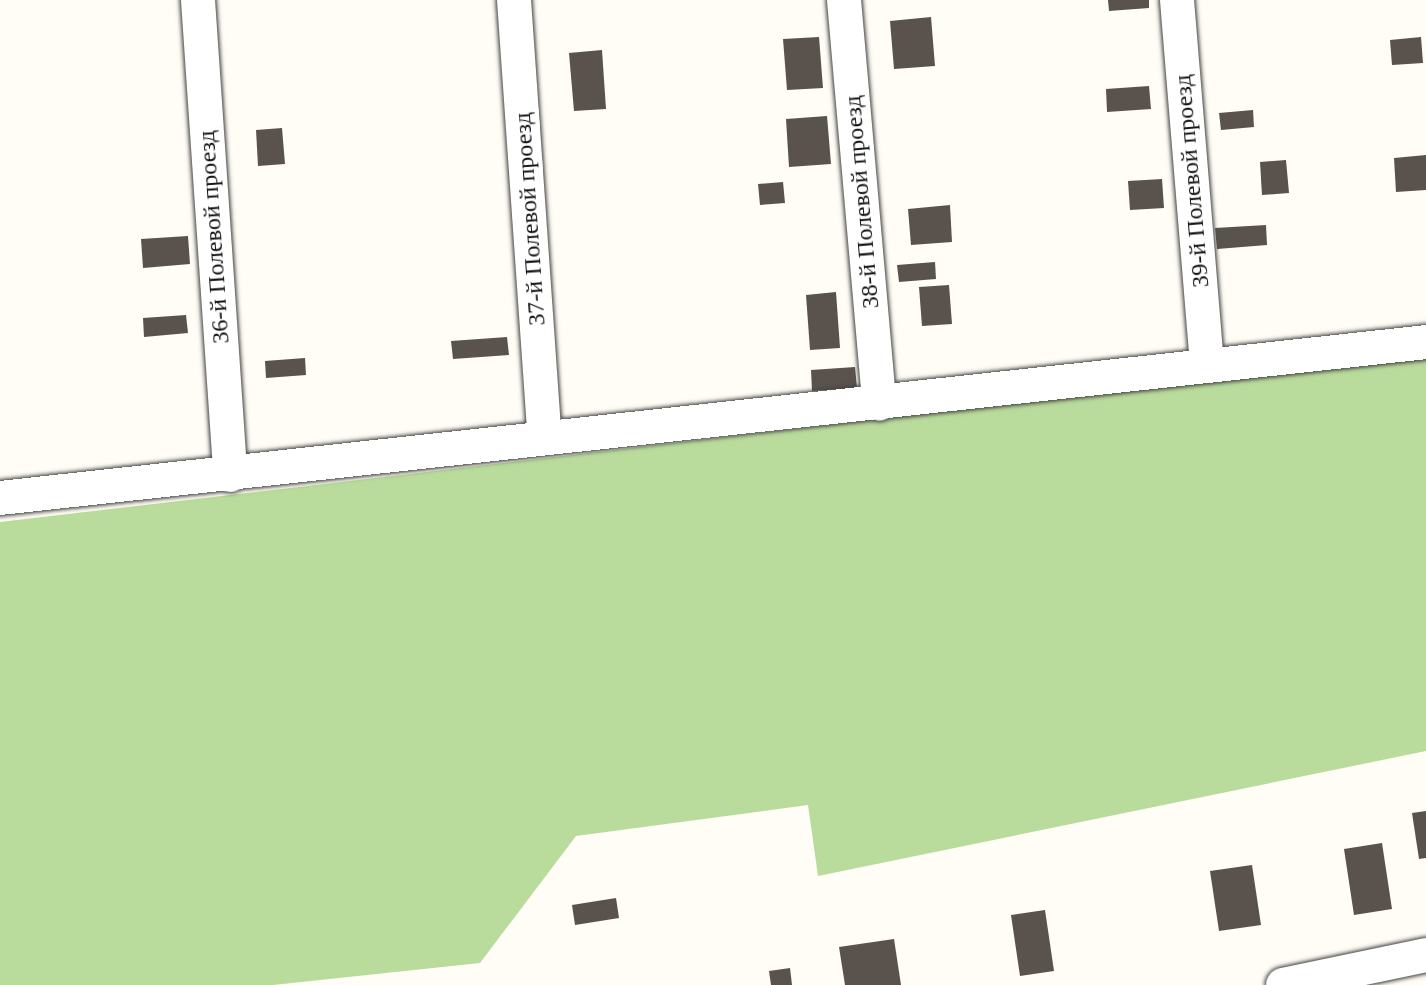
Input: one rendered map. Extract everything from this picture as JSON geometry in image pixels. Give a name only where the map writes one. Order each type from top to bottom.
[{"type":"street","name":"36-й Полевой проезд","points":[[198,0],[230,475]]},
{"type":"street","name":"37-й Полевой проезд","points":[[514,0],[545,438]]},
{"type":"street","name":"38-й Полевой проезд","points":[[844,0],[879,403]]},
{"type":"street","name":"39-й Полевой проезд","points":[[1177,0],[1207,363]]},
{"type":"street","points":[[0,498],[879,403],[1207,363],[1426,342]]},
{"type":"street","points":[[1283,985],[1426,955]]},
{"type":"green space","points":[[1426,355],[1426,751],[818,876],[808,805],[576,836],[480,963],[273,985],[0,985],[0,522]]},
{"type":"building","points":[[1108,0],[1149,0],[1149,8],[1109,11]]},
{"type":"building","points":[[931,17],[935,66],[894,69],[890,21]]},
{"type":"building","points":[[819,37],[823,88],[787,90],[783,39]]},
{"type":"building","points":[[1421,37],[1423,63],[1392,65],[1390,40]]},
{"type":"building","points":[[602,50],[606,109],[574,111],[569,53]]},
{"type":"building","points":[[1149,86],[1151,109],[1107,112],[1106,89]]},
{"type":"building","points":[[1253,110],[1254,127],[1221,130],[1219,113]]},
{"type":"building","points":[[827,116],[831,164],[789,167],[786,119]]},
{"type":"building","points":[[282,128],[285,164],[258,166],[256,130]]},
{"type":"building","points":[[1426,155],[1426,190],[1396,192],[1394,158]]},
{"type":"building","points":[[1286,160],[1289,193],[1262,195],[1260,162]]},
{"type":"building","points":[[1162,179],[1164,208],[1130,210],[1128,181]]},
{"type":"building","points":[[783,182],[785,203],[760,205],[758,184]]},
{"type":"building","points":[[950,205],[952,242],[911,245],[908,209]]},
{"type":"building","points":[[1266,225],[1267,245],[1217,249],[1215,228]]},
{"type":"building","points":[[188,236],[190,264],[143,268],[141,239]]},
{"type":"building","points":[[935,262],[936,279],[899,282],[897,265]]},
{"type":"building","points":[[949,285],[952,324],[922,326],[919,287]]},
{"type":"building","points":[[836,292],[840,348],[810,350],[806,295]]},
{"type":"building","points":[[186,315],[188,333],[144,337],[143,318]]},
{"type":"building","points":[[507,337],[509,355],[453,359],[451,341]]},
{"type":"building","points":[[305,358],[306,375],[266,378],[265,361]]},
{"type":"building","points":[[855,367],[857,388],[812,391],[811,370]]},
{"type":"building","points":[[1426,811],[1426,858],[1419,859],[1412,813]]},
{"type":"building","points":[[1382,843],[1392,909],[1354,915],[1344,849]]},
{"type":"building","points":[[1252,865],[1261,925],[1219,931],[1210,871]]},
{"type":"building","points":[[616,898],[619,918],[575,925],[572,905]]},
{"type":"building","points":[[1045,910],[1054,971],[1020,976],[1011,915]]},
{"type":"building","points":[[894,939],[901,985],[845,985],[839,947]]},
{"type":"building","points":[[790,968],[792,985],[771,985],[769,971]]}]
